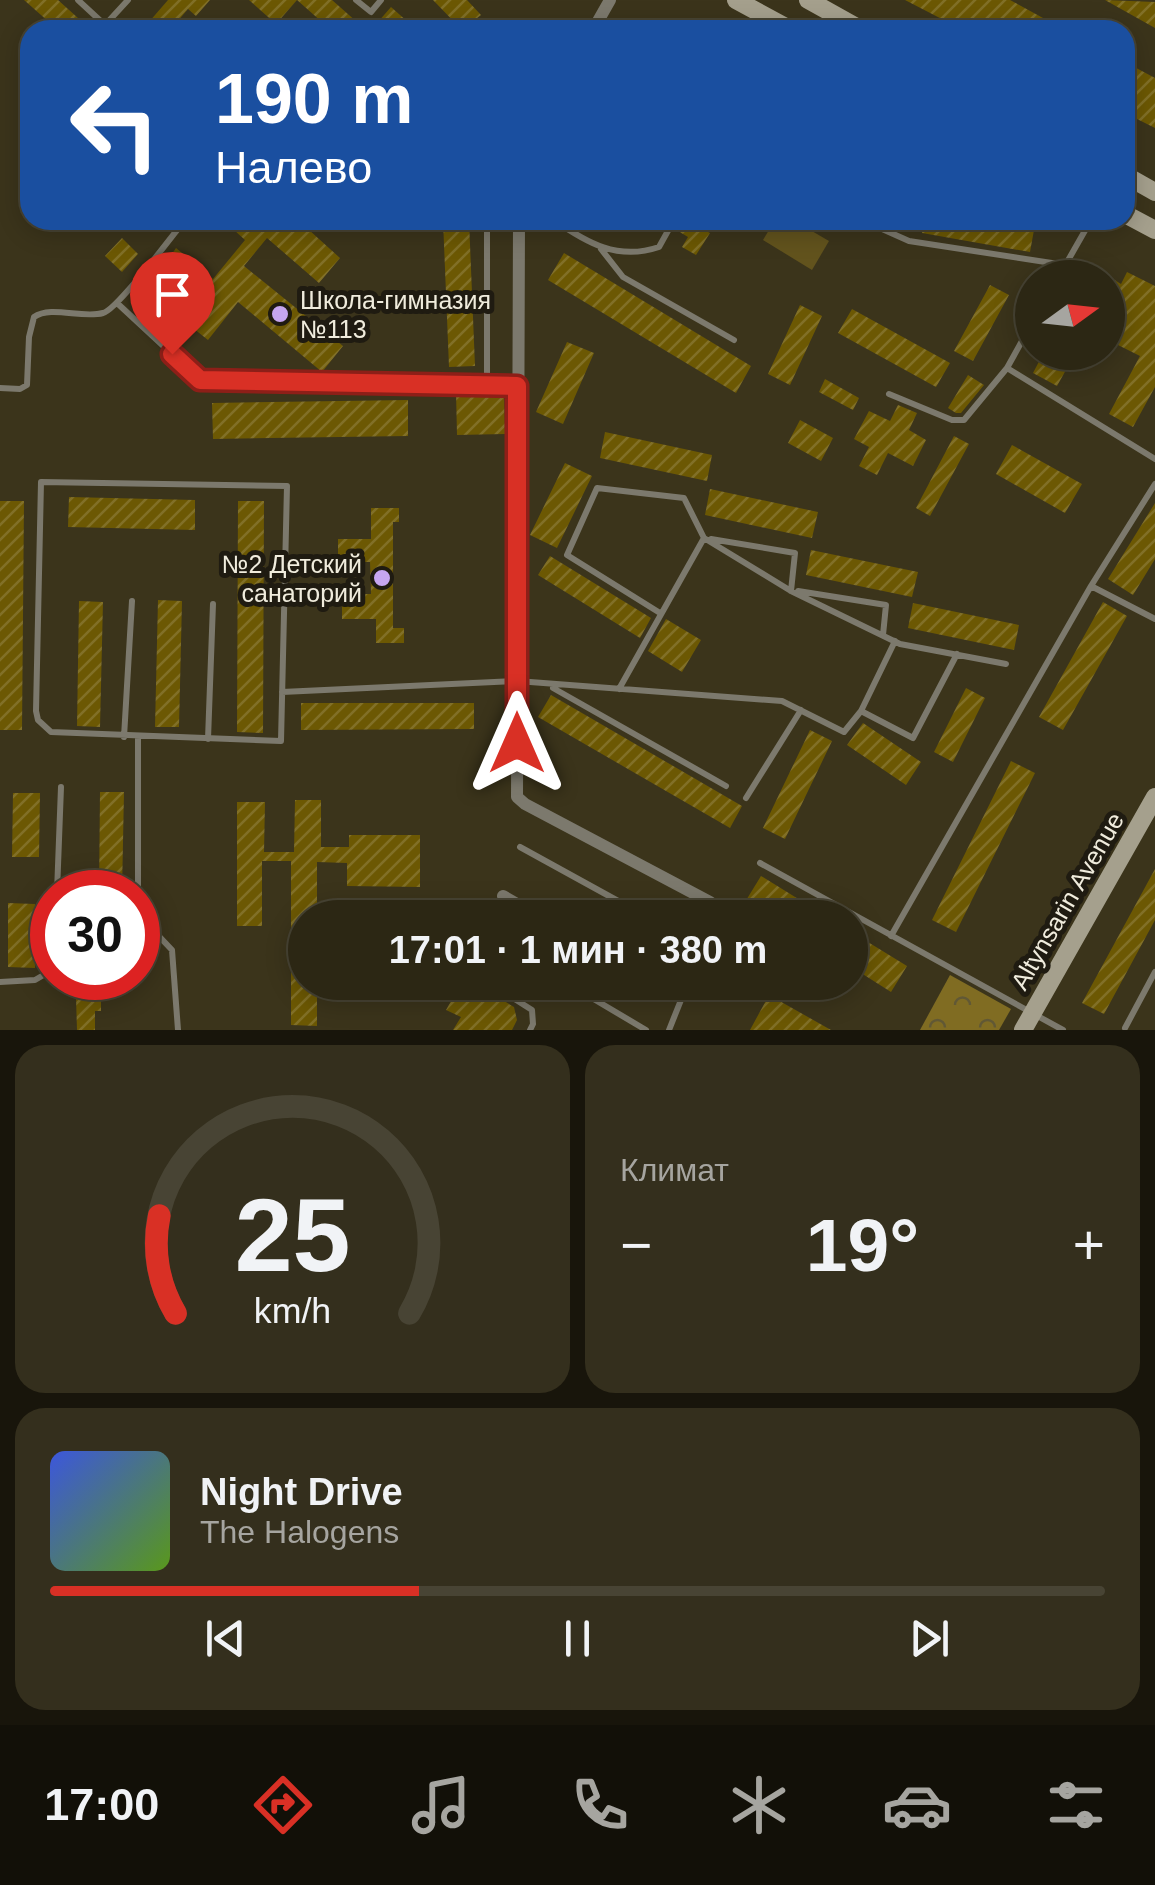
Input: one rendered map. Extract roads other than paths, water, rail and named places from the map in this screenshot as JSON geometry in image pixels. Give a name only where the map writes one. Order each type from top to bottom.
[{"type":"main road","points":[[736,0],[772,20]]},
{"type":"main road","points":[[808,0],[844,20]]},
{"type":"main road","name":"Altynsarin Avenue","points":[[1027,1022],[1153,805]]},
{"type":"street","points":[[518,230],[517,796],[541,813],[706,900]]},
{"type":"street","points":[[503,896],[510,900]]},
{"type":"lane","points":[[78,0],[100,20]]},
{"type":"lane","points":[[109,20],[128,0]]},
{"type":"lane","points":[[356,0],[370,12],[381,0]]},
{"type":"lane","points":[[0,388],[20,390],[27,385],[28,338],[32,322],[40,313],[110,311],[177,230]]},
{"type":"lane","points":[[486,386],[487,230]]},
{"type":"lane","points":[[570,230],[601,249],[623,276],[734,340]]},
{"type":"lane","points":[[601,249],[644,252],[659,247],[668,230]]},
{"type":"lane","points":[[884,230],[909,241],[1033,260]]},
{"type":"lane","points":[[1069,260],[1085,230]]},
{"type":"lane","points":[[117,303],[200,380],[517,386]]},
{"type":"lane","points":[[889,394],[952,420],[964,420],[1015,354]]},
{"type":"lane","points":[[1007,368],[1155,459]]},
{"type":"lane","points":[[41,482],[287,486],[281,740],[124,737],[50,732],[38,720],[41,482]]},
{"type":"lane","points":[[891,936],[1091,586],[1155,484]]},
{"type":"lane","points":[[660,613],[567,555],[596,488],[684,498],[704,538],[792,590],[895,642],[1006,664]]},
{"type":"lane","points":[[704,538],[794,554],[792,590]]},
{"type":"lane","points":[[618,689],[704,538]]},
{"type":"lane","points":[[1091,586],[1155,619]]},
{"type":"lane","points":[[792,590],[886,605],[883,636]]},
{"type":"lane","points":[[124,737],[132,601]]},
{"type":"lane","points":[[208,739],[213,604]]},
{"type":"lane","points":[[282,692],[517,681],[782,700],[844,732],[861,712],[895,642]]},
{"type":"lane","points":[[861,712],[913,738],[956,654]]},
{"type":"lane","points":[[547,684],[726,786]]},
{"type":"lane","points":[[746,798],[801,710]]},
{"type":"lane","points":[[138,737],[138,914],[172,950],[178,1030]]},
{"type":"lane","points":[[57,870],[60,786]]},
{"type":"lane","points":[[520,848],[616,900]]},
{"type":"lane","points":[[760,862],[891,936],[1027,1022],[1063,1030]]},
{"type":"lane","points":[[1125,1028],[1155,972]]},
{"type":"lane","points":[[0,982],[30,980]]},
{"type":"lane","points":[[520,1000],[534,1016],[530,1030]]},
{"type":"lane","points":[[595,1000],[646,1030]]},
{"type":"lane","points":[[669,1030],[681,1000]]},
{"type":"place","name":"Школа-гимназия №113","points":[[280,314]]},
{"type":"place","name":"№2 Детский санаторий","points":[[382,578]]}]
